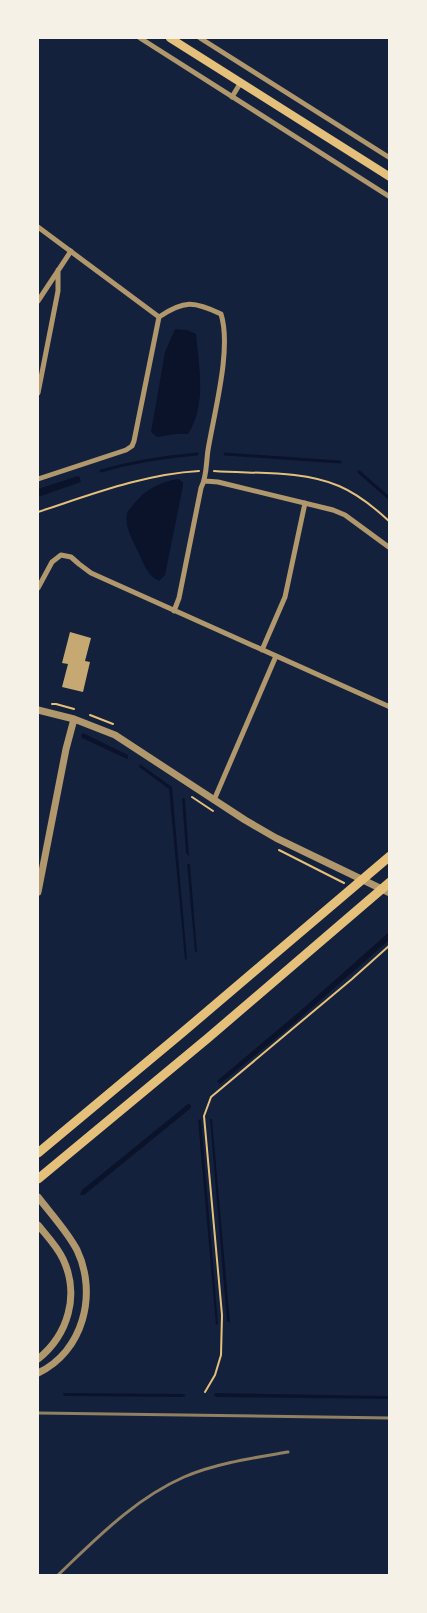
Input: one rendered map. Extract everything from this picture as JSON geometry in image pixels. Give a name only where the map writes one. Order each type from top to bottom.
[{"type":"main road","points":[[170,38],[390,177]]},
{"type":"main road","points":[[38,1153],[390,856]]},
{"type":"main road","points":[[38,1179],[208,1038],[390,882]]},
{"type":"street","points":[[140,38],[390,197]]},
{"type":"street","points":[[200,38],[390,158]]},
{"type":"street","points":[[232,97],[241,82]]},
{"type":"street","points":[[38,227],[159,317]]},
{"type":"street","points":[[38,301],[71,251]]},
{"type":"street","points":[[38,393],[58,292],[58,270]]},
{"type":"street","points":[[38,479],[126,450],[132,446],[159,317],[178,306],[190,304],[221,314],[224,324],[225,354],[205,481],[201,488],[179,598],[174,611]]},
{"type":"street","points":[[205,481],[218,482],[338,512],[390,548]]},
{"type":"street","points":[[262,650],[285,597],[305,503]]},
{"type":"street","points":[[38,588],[52,562],[61,556],[71,557],[91,573],[390,707]]},
{"type":"street","points":[[214,800],[276,656]]},
{"type":"street","points":[[38,710],[74,719],[116,735],[214,800],[276,838],[390,893]]},
{"type":"street","points":[[38,888],[66,749],[74,719]]},
{"type":"street","points":[[38,1198],[63,1229],[76,1250],[85,1272],[86,1296],[83,1320],[76,1337],[66,1352],[54,1363],[38,1373]]},
{"type":"street","points":[[38,1225],[63,1258],[69,1275],[71,1295],[70,1313],[63,1328],[55,1342],[38,1359]]},
{"type":"path","points":[[38,512],[98,492],[165,474],[206,470],[317,479],[340,487],[355,495],[390,522]]},
{"type":"path","points":[[205,1392],[214,1375],[221,1355],[222,1315],[204,1116],[211,1097],[390,945]]},
{"type":"water","points":[[175,329],[187,330],[196,334],[200,372],[198,411],[188,434],[157,437],[151,432],[165,352]]},
{"type":"water","points":[[79,476],[81,482],[38,497],[38,489]]},
{"type":"water","points":[[178,479],[183,482],[183,486],[165,575],[159,581],[147,570],[132,540],[128,530],[127,513],[147,491],[165,482]]},
{"type":"water","points":[[83,733],[128,755],[128,759],[82,738],[81,735]]},
{"type":"water","points":[[140,764],[172,787],[187,959],[185,960],[169,789],[139,767]]},
{"type":"water","points":[[183,798],[185,799],[189,856],[186,853]]},
{"type":"water","points":[[187,864],[190,864],[197,952],[195,952]]},
{"type":"water","points":[[389,932],[387,942],[291,1026],[220,1084],[217,1081],[299,1012]]},
{"type":"water","points":[[188,1104],[191,1105],[191,1108],[84,1195],[80,1195],[82,1190]]},
{"type":"water","points":[[201,1119],[218,1324],[216,1325],[198,1120]]},
{"type":"water","points":[[210,1119],[212,1119],[230,1322],[227,1322]]},
{"type":"water","points":[[63,1393],[184,1394],[186,1396],[64,1396]]},
{"type":"water","points":[[215,1393],[389,1396],[390,1399],[216,1397]]},
{"type":"building","points":[[70,632],[91,638],[85,661],[90,662],[83,692],[62,687],[68,664],[62,663]]},
{"type":"waterway","points":[[101,471],[149,460],[197,454]]},
{"type":"waterway","points":[[225,454],[340,462]]},
{"type":"waterway","points":[[359,472],[390,499]]},
{"type":"railway","points":[[38,1413],[390,1418]]},
{"type":"railway","points":[[57,1576],[116,1521],[166,1486],[209,1468],[288,1452]]}]
